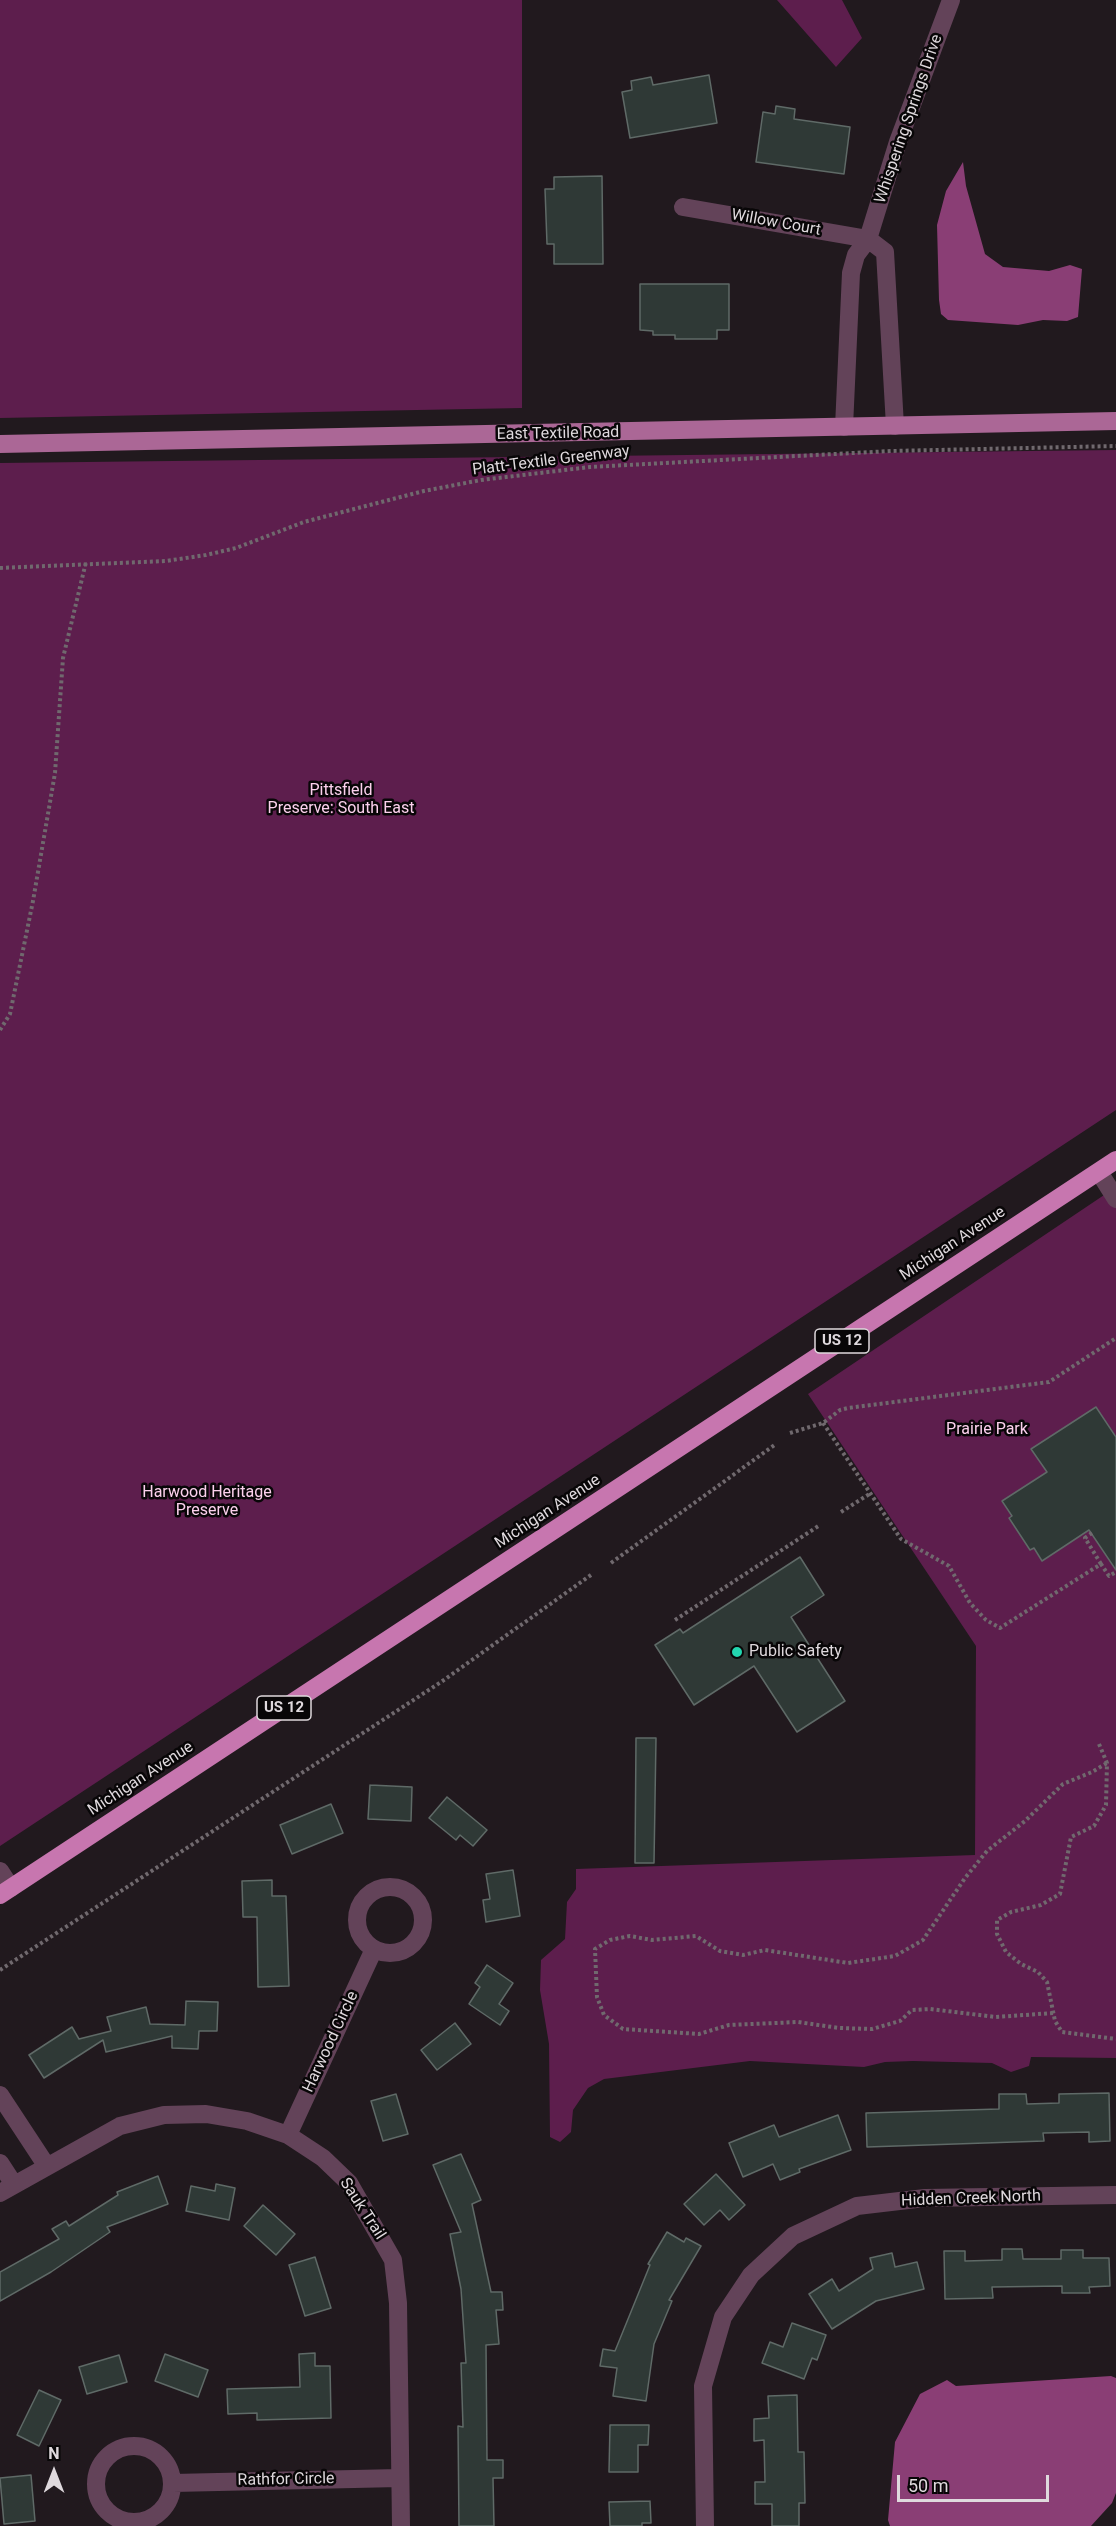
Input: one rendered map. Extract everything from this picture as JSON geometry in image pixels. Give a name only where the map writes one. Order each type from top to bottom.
[{"type":"highway","name":"Michigan Avenue","points":[[6,1891],[1116,1160]]},
{"type":"main road","name":"East Textile Road","points":[[0,444],[1116,421]]},
{"type":"street","name":"Whispering Springs Drive","points":[[844,427],[851,273],[856,255],[868,239],[898,142],[951,0]]},
{"type":"street","name":"Willow Court","points":[[683,207],[868,239]]},
{"type":"street","points":[[868,239],[885,252],[895,426]]},
{"type":"street","points":[[1099,1172],[1116,1199]]},
{"type":"street","points":[[0,1871],[6,1891]]},
{"type":"street","name":"Harwood Circle","points":[[288,2135],[374,1949]]},
{"type":"street","points":[[0,2095],[46,2165]]},
{"type":"street","name":"Sauk Trail","points":[[0,2163],[7,2188],[120,2126],[164,2115],[206,2114],[247,2121],[288,2135],[323,2158],[349,2183],[393,2260],[398,2303],[401,2526]]},
{"type":"street","name":"Hidden Creek North","points":[[705,2526],[703,2386],[723,2317],[751,2275],[793,2236],[857,2206],[925,2198],[1116,2195]]},
{"type":"street","points":[[129,2446],[154,2451],[164,2459],[173,2483],[166,2506],[146,2520],[134,2522],[111,2514],[100,2499],[96,2481],[99,2469],[106,2458],[116,2450],[129,2446]]},
{"type":"street","name":"Rathfor Circle","points":[[173,2483],[399,2478]]},
{"type":"path","name":"Platt-Textile Greenway","points":[[0,568],[86,562],[166,561],[206,555],[236,548],[333,514],[424,491],[481,480],[590,467],[891,451],[1116,446]]},
{"type":"path","points":[[0,1030],[10,1014],[33,901],[56,773],[63,658],[86,562]]},
{"type":"path","points":[[790,1433],[823,1423],[840,1410],[848,1408],[1048,1382],[1116,1338]]},
{"type":"path","points":[[823,1423],[901,1539],[949,1566],[970,1603],[986,1620],[1000,1628],[1101,1564]]},
{"type":"path","points":[[611,1563],[776,1444]]},
{"type":"path","points":[[841,1512],[871,1493]]},
{"type":"path","points":[[675,1620],[820,1525]]},
{"type":"path","points":[[1092,1533],[1084,1538],[1109,1576],[1116,1572]]},
{"type":"path","points":[[0,1970],[441,1682],[591,1575]]},
{"type":"path","points":[[1099,1744],[1107,1762],[1106,1805],[1094,1826],[1071,1836],[1060,1894],[1041,1905],[1011,1912],[997,1920],[997,1934],[1006,1952],[1021,1964],[1038,1972],[1047,1982],[1053,2013],[1062,2032],[1116,2039]]},
{"type":"path","points":[[1053,2013],[996,2017],[930,2009],[912,2010],[900,2021],[872,2029],[839,2028],[798,2022],[729,2025],[699,2034],[623,2030],[604,2015],[597,1997],[595,1949],[610,1940],[630,1936],[652,1940],[696,1936],[720,1951],[743,1955],[765,1950],[848,1963],[895,1956],[923,1940],[964,1878],[987,1851],[1025,1821],[1063,1784],[1107,1762]]},
{"type":"green space","points":[[0,0],[522,0],[522,408],[0,418]]},
{"type":"green space","points":[[777,0],[842,0],[862,38],[836,67]]},
{"type":"green space","points":[[1116,450],[1116,1110],[0,1846],[0,463]]},
{"type":"green space","name":"Prairie Park","points":[[1116,1187],[1116,2058],[1031,2057],[1029,2066],[1011,2072],[992,2063],[913,2061],[885,2062],[864,2067],[750,2061],[604,2079],[588,2088],[573,2110],[571,2132],[560,2142],[550,2137],[549,2044],[540,1990],[541,1960],[565,1939],[567,1902],[576,1889],[576,1869],[975,1855],[976,1646],[808,1394]]},
{"type":"shaded area","points":[[963,162],[966,186],[985,254],[1003,267],[1049,271],[1070,265],[1082,269],[1078,317],[1067,321],[1043,320],[1018,325],[948,320],[941,314],[937,225],[946,191]]},
{"type":"shaded area","points":[[1111,2376],[1116,2378],[1116,2493],[1112,2503],[1091,2526],[890,2526],[888,2520],[895,2442],[920,2394],[947,2380],[956,2386]]},
{"type":"building","points":[[709,75],[717,123],[630,138],[622,92],[632,90],[631,81],[651,77],[653,85]]},
{"type":"building","points":[[776,106],[795,109],[794,119],[850,127],[844,174],[756,162],[763,112],[775,114]]},
{"type":"building","points":[[602,176],[603,264],[554,264],[554,244],[547,244],[545,189],[554,189],[554,177]]},
{"type":"building","points":[[640,284],[729,284],[729,330],[717,330],[717,339],[675,339],[675,335],[653,335],[653,331],[640,330]]},
{"type":"building","points":[[1096,1407],[1116,1437],[1116,1570],[1089,1530],[1042,1561],[1034,1548],[1030,1550],[1009,1518],[1012,1516],[1002,1501],[1047,1472],[1031,1449]]},
{"type":"building","name":"Public Safety","points":[[800,1557],[824,1595],[791,1617],[845,1701],[797,1732],[754,1666],[694,1705],[655,1645],[680,1629],[683,1633]]},
{"type":"building","points":[[636,1738],[656,1738],[654,1863],[635,1863]]},
{"type":"building","points":[[370,1785],[412,1787],[411,1821],[368,1819]]},
{"type":"building","points":[[447,1797],[487,1830],[473,1846],[460,1835],[456,1840],[429,1818]]},
{"type":"building","points":[[331,1804],[343,1833],[292,1854],[280,1825]]},
{"type":"building","points":[[513,1870],[520,1916],[486,1922],[483,1900],[490,1899],[486,1874]]},
{"type":"building","points":[[272,1880],[272,1896],[286,1896],[289,1986],[258,1987],[257,1917],[243,1917],[242,1881]]},
{"type":"building","points":[[487,1965],[513,1983],[499,2004],[509,2011],[500,2025],[469,2004],[480,1987],[475,1983]]},
{"type":"building","points":[[186,2001],[218,2002],[217,2031],[199,2031],[198,2049],[172,2048],[172,2036],[106,2052],[103,2040],[44,2078],[29,2055],[72,2027],[79,2039],[111,2031],[107,2017],[146,2007],[150,2024],[185,2025]]},
{"type":"building","points":[[455,2023],[471,2044],[437,2070],[421,2050]]},
{"type":"building","points":[[1109,2093],[1110,2141],[1089,2142],[1089,2132],[1043,2133],[1044,2141],[867,2147],[866,2113],[999,2109],[999,2094],[1026,2094],[1027,2104],[1059,2103],[1059,2094]]},
{"type":"building","points":[[396,2094],[408,2134],[383,2141],[371,2101]]},
{"type":"building","points":[[838,2115],[851,2150],[799,2169],[800,2172],[780,2180],[773,2164],[743,2177],[729,2143],[774,2125],[779,2137]]},
{"type":"building","points":[[461,2154],[481,2200],[472,2204],[491,2292],[502,2292],[503,2310],[496,2310],[499,2344],[486,2345],[487,2460],[503,2460],[503,2478],[493,2478],[494,2526],[459,2526],[458,2426],[463,2427],[461,2363],[466,2363],[461,2289],[450,2234],[461,2232],[433,2165]]},
{"type":"building","points":[[716,2174],[745,2205],[729,2220],[720,2210],[704,2225],[684,2204]]},
{"type":"building","points":[[158,2176],[168,2204],[107,2227],[110,2232],[51,2272],[0,2301],[0,2272],[59,2239],[52,2229],[66,2221],[69,2226],[118,2195],[117,2192]]},
{"type":"building","points":[[216,2184],[235,2188],[229,2220],[186,2211],[191,2186],[215,2191]]},
{"type":"building","points":[[263,2205],[295,2234],[276,2255],[244,2226]]},
{"type":"building","points":[[667,2232],[684,2242],[686,2238],[701,2246],[669,2300],[672,2301],[654,2344],[646,2401],[613,2396],[617,2368],[600,2366],[603,2349],[615,2351],[650,2265],[648,2264]]},
{"type":"building","points":[[1002,2249],[1022,2249],[1023,2259],[1061,2259],[1061,2250],[1083,2250],[1083,2258],[1109,2258],[1110,2286],[1089,2287],[1090,2293],[1062,2293],[1062,2286],[992,2287],[993,2298],[945,2299],[944,2251],[965,2251],[965,2261],[1002,2260]]},
{"type":"building","points":[[892,2253],[895,2267],[917,2262],[924,2289],[876,2301],[832,2329],[809,2294],[832,2279],[839,2291],[873,2269],[870,2258]]},
{"type":"building","points":[[315,2257],[331,2308],[305,2316],[289,2265]]},
{"type":"building","points":[[792,2323],[826,2335],[817,2360],[812,2358],[804,2379],[762,2363],[770,2342],[783,2347]]},
{"type":"building","points":[[315,2353],[315,2366],[330,2366],[331,2418],[257,2420],[257,2413],[228,2414],[227,2389],[300,2387],[299,2354]]},
{"type":"building","points":[[165,2354],[208,2370],[198,2397],[155,2381]]},
{"type":"building","points":[[119,2355],[127,2382],[87,2394],[79,2367]]},
{"type":"building","points":[[39,2390],[61,2400],[39,2446],[17,2435]]},
{"type":"building","points":[[797,2395],[798,2452],[804,2452],[805,2503],[799,2503],[799,2526],[772,2526],[772,2504],[755,2504],[755,2482],[765,2482],[764,2440],[754,2441],[754,2419],[769,2418],[768,2396]]},
{"type":"building","points":[[610,2425],[649,2425],[648,2445],[638,2445],[638,2472],[609,2472]]},
{"type":"building","points":[[31,2475],[35,2521],[4,2524],[0,2478]]},
{"type":"building","points":[[650,2501],[651,2523],[642,2523],[642,2526],[610,2526],[609,2502]]},
{"type":"place","name":"Public Safety","points":[[737,1652]]},
{"type":"park label","name":"Pittsfield Preserve: South East","points":[[341,800]]},
{"type":"park label","name":"Harwood Heritage Preserve","points":[[207,1502]]}]
